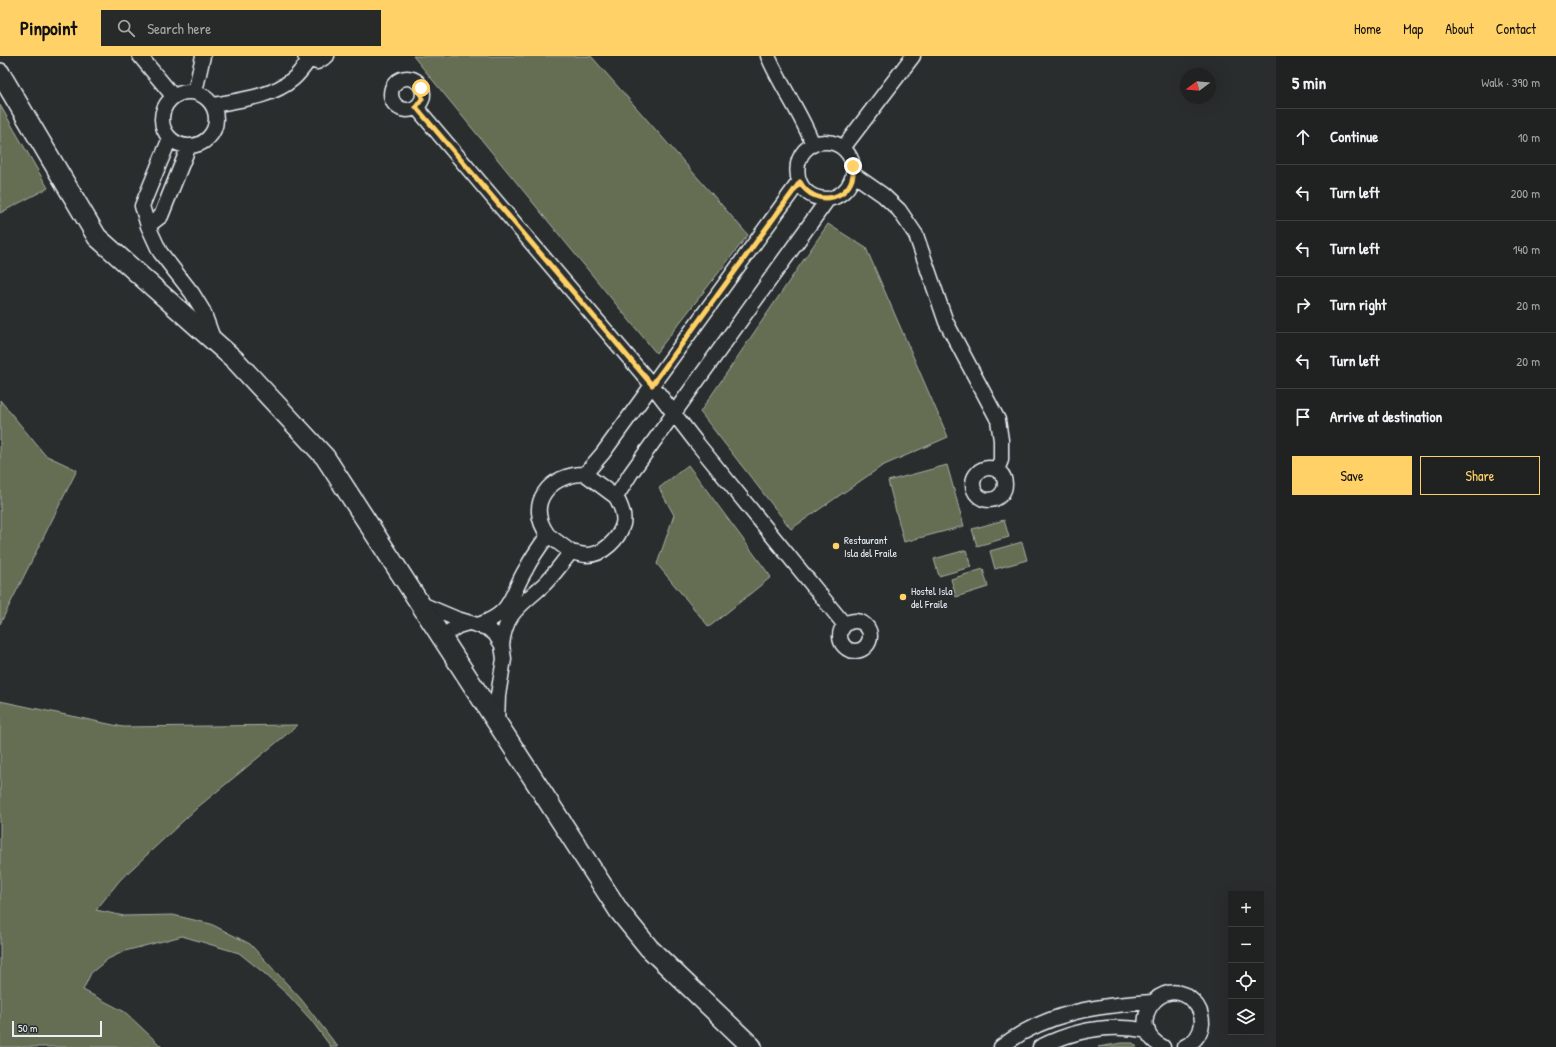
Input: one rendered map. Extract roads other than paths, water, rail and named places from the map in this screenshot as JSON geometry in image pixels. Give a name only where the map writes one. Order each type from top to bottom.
[{"type":"main road","points":[[0,73],[97,236],[235,360],[325,457],[440,637],[623,916],[649,948],[752,1047]]},
{"type":"street","points":[[140,56],[173,96]]},
{"type":"street","points":[[195,92],[203,56]]},
{"type":"street","points":[[213,105],[277,90],[294,79],[307,58],[317,62],[327,56]]},
{"type":"street","points":[[768,56],[777,78],[808,130],[813,145]]},
{"type":"street","points":[[843,148],[913,56]]},
{"type":"street","points":[[184,92],[195,92],[205,96],[213,105],[217,121],[212,135],[203,143],[189,146],[179,144],[170,138],[164,128],[162,118],[165,107],[173,96],[184,92]]},
{"type":"street","points":[[416,107],[652,385],[696,442],[844,624]]},
{"type":"street","points":[[170,138],[142,206],[148,226],[160,252],[192,293],[203,311],[214,341]]},
{"type":"street","points":[[828,142],[843,148],[852,162],[853,174],[851,183],[844,192],[838,196],[828,199],[820,199],[810,195],[800,182],[797,172],[799,159],[805,150],[813,145],[828,142]]},
{"type":"street","points":[[148,226],[161,216],[189,146]]},
{"type":"street","points":[[853,174],[883,195],[899,210],[916,235],[946,322],[998,420],[1001,440],[1001,460],[997,470]]},
{"type":"street","points":[[584,474],[603,453],[800,182]]},
{"type":"street","points":[[616,497],[828,199]]},
{"type":"street","points":[[572,474],[584,474],[616,497],[620,504],[623,524],[617,537],[604,550],[588,555],[571,552],[548,535],[542,527],[538,515],[540,503],[545,492],[553,483],[562,477],[572,474]]},
{"type":"street","points":[[440,637],[458,626],[473,624],[499,616],[509,604],[525,569],[548,535]]},
{"type":"street","points":[[497,722],[498,695],[504,659],[502,645],[503,633],[507,621],[517,607],[541,588],[571,552]]},
{"type":"street","points":[[418,602],[487,628],[495,634],[502,645]]},
{"type":"street","points":[[480,697],[491,689],[502,677]]},
{"type":"street","points":[[1001,1047],[1044,1022],[1077,1010],[1109,1004],[1153,1002],[1165,994],[1177,993],[1188,997],[1198,1006],[1201,1016],[1201,1029],[1194,1040],[1184,1047]]},
{"type":"street","points":[[1153,1002],[1146,1017],[1148,1031],[1153,1040],[1163,1047]]},
{"type":"street","points":[[1040,1047],[1052,1041],[1105,1027],[1132,1028],[1148,1031]]},
{"type":"place","name":"Restaurant Isla del Fraile","points":[[836,546]]},
{"type":"place","name":"Hostel Isla del Fraile","points":[[903,597]]}]
